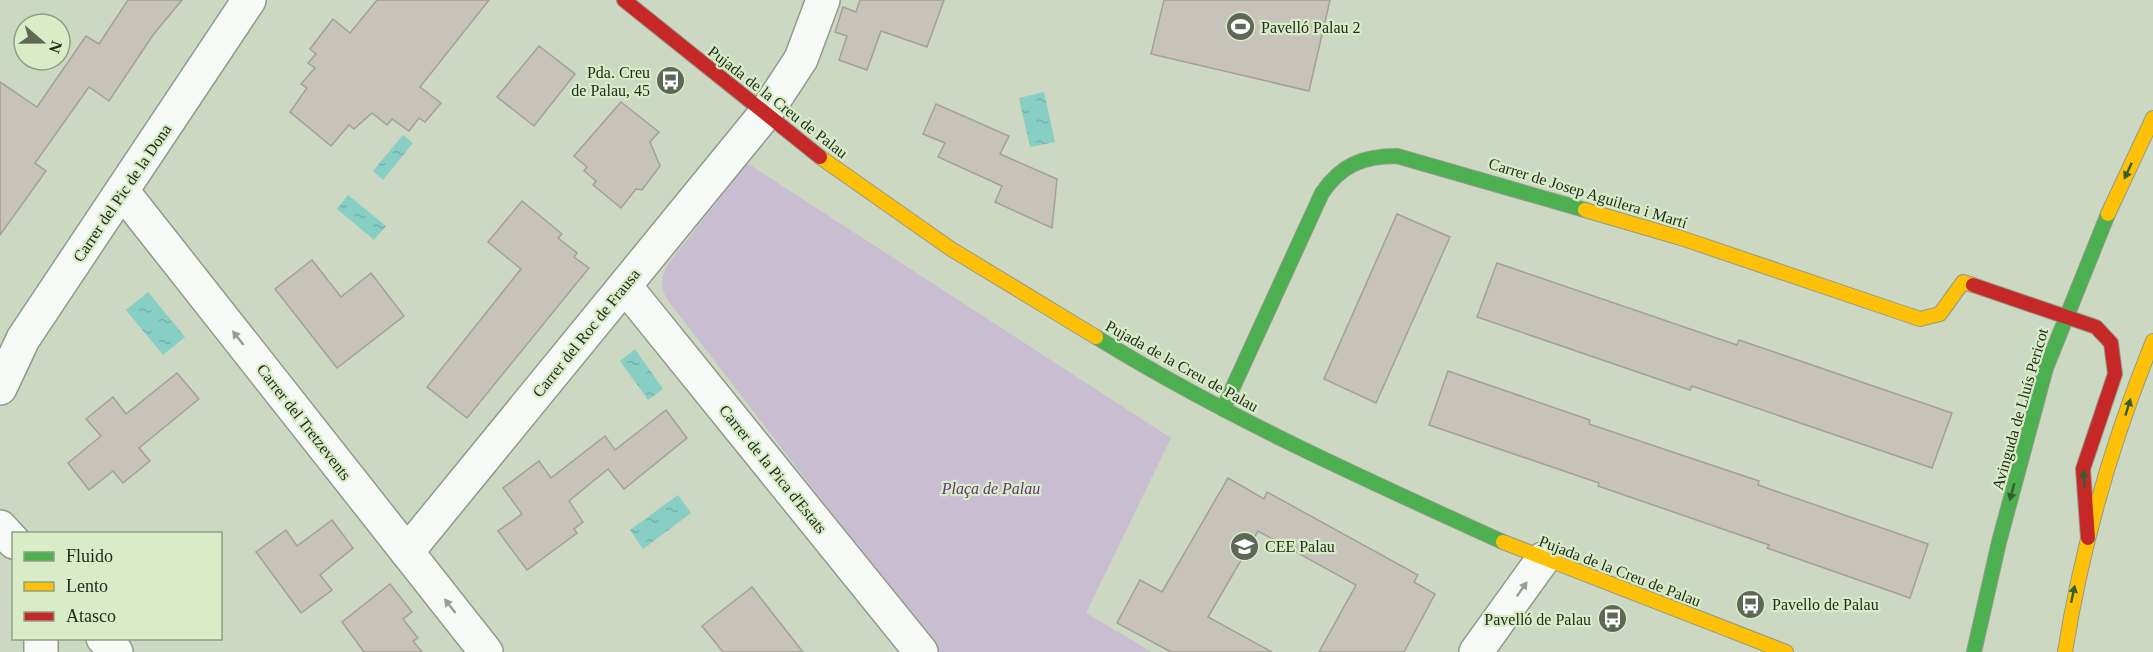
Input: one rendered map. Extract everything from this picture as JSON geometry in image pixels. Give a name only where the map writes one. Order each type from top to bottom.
[{"type":"street","name":"Carrer del Pic de la Dona","points":[[0,388],[22,339],[123,192],[249,0]]},
{"type":"street","name":"Pujada de la Creu de Palau","points":[[624,0],[820,157],[951,249],[1154,373],[1322,460],[1543,559],[1786,652]]},
{"type":"street","name":"Carrer del Roc de Frausa","points":[[407,552],[765,114],[801,59],[822,0]]},
{"type":"street","name":"Avinguda de Lluís Pericot","points":[[1974,652],[1998,542],[2046,368],[2065,316],[2153,118]]},
{"type":"street","name":"Carrer de Josep Aguilera i Martí","points":[[1224,409],[1322,193],[1333,176],[1346,166],[1376,155],[1421,160],[1593,210],[1920,319],[1940,314],[1963,282],[2065,316]]},
{"type":"street","name":"Carrer del Tretzevents","points":[[123,192],[486,652]]},
{"type":"street","name":"Carrer de la Pica d'Estats","points":[[625,286],[921,652]]},
{"type":"street","points":[[2065,316],[2096,327],[2112,343],[2115,374],[2083,469],[2088,538]]},
{"type":"street","points":[[2065,652],[2073,594],[2088,538],[2137,379],[2153,341]]},
{"type":"street","points":[[0,527],[12,540]]},
{"type":"street","points":[[1476,652],[1543,559]]},
{"type":"street","points":[[104,640],[116,652]]},
{"type":"green space","name":"Plaça de Palau","points":[[747,163],[1171,438],[1086,613],[1152,652],[939,652],[666,298],[662,282],[666,267]]},
{"type":"water","points":[[1044,92],[1055,142],[1030,147],[1019,98]]},
{"type":"water","points":[[403,135],[413,143],[383,180],[373,171]]},
{"type":"water","points":[[348,195],[386,226],[374,240],[337,209]]},
{"type":"water","points":[[148,292],[185,337],[163,355],[126,310]]},
{"type":"water","points":[[635,349],[663,389],[648,400],[620,361]]},
{"type":"water","points":[[678,495],[691,513],[643,549],[630,530]]},
{"type":"building","points":[[128,0],[182,0],[153,35],[109,101],[89,87],[35,163],[46,171],[0,235],[0,82],[37,107],[61,72],[72,72],[72,56],[86,36],[99,44]]},
{"type":"building","points":[[377,0],[489,0],[420,87],[441,103],[425,122],[419,118],[409,131],[392,119],[387,125],[372,113],[354,129],[349,125],[331,146],[290,112],[307,88],[301,84],[315,68],[308,63],[316,54],[310,49],[333,19],[350,33]]},
{"type":"building","points":[[860,0],[944,0],[927,47],[881,31],[867,70],[839,60],[847,36],[835,32],[843,7],[856,12]]},
{"type":"building","name":"Pavelló Palau 2","points":[[1164,0],[1330,0],[1309,91],[1151,54]]},
{"type":"building","points":[[539,46],[575,74],[534,126],[497,97]]},
{"type":"building","points":[[621,102],[659,132],[650,142],[660,166],[642,190],[636,189],[621,208],[593,185],[596,181],[584,171],[587,167],[574,156]]},
{"type":"building","points":[[936,104],[1009,136],[1000,154],[1057,179],[1052,228],[995,202],[1002,186],[938,157],[945,143],[923,134]]},
{"type":"building","points":[[522,201],[562,234],[558,238],[577,253],[574,257],[589,268],[467,418],[427,387],[521,269],[488,242]]},
{"type":"building","points":[[1397,214],[1450,237],[1376,403],[1324,379]]},
{"type":"building","points":[[312,260],[341,297],[371,273],[404,316],[337,368],[275,289]]},
{"type":"building","points":[[1497,263],[1737,345],[1739,340],[1952,413],[1932,468],[1692,386],[1690,390],[1477,317]]},
{"type":"building","points":[[1448,371],[1590,420],[1589,424],[1759,481],[1758,485],[1928,544],[1910,598],[1767,548],[1769,545],[1598,486],[1599,483],[1429,425]]},
{"type":"building","points":[[177,373],[199,399],[139,448],[150,461],[123,483],[113,471],[89,490],[68,463],[101,436],[86,419],[113,397],[126,414]]},
{"type":"building","points":[[666,410],[687,438],[624,489],[608,469],[569,501],[583,522],[574,529],[577,533],[527,570],[498,531],[522,514],[503,488],[539,461],[551,478],[605,436],[615,450]]},
{"type":"building","points":[[1228,478],[1264,499],[1267,492],[1418,575],[1414,582],[1435,594],[1404,652],[1319,652],[1356,585],[1258,531],[1208,617],[1272,652],[1171,652],[1117,623],[1140,580],[1162,592]]},
{"type":"building","points":[[332,520],[353,548],[320,575],[332,590],[301,613],[256,552],[286,530],[297,546]]},
{"type":"building","points":[[390,584],[412,612],[403,619],[418,638],[413,641],[422,652],[364,652],[342,622]]},
{"type":"building","points":[[752,587],[803,652],[723,652],[702,626]]},
{"type":"traffic: fast","points":[[1223,409],[1322,193],[1337,175],[1354,164],[1363,160],[1397,156],[1585,210]]},
{"type":"traffic: fast","points":[[1974,652],[1999,542],[2046,368],[2108,214]]},
{"type":"traffic: fast","points":[[1096,337],[1195,394],[1296,446],[1503,542]]},
{"type":"traffic: slow","points":[[2108,214],[2153,118]]},
{"type":"traffic: slow","points":[[820,157],[951,249],[1096,337]]},
{"type":"traffic: slow","points":[[1585,210],[1681,238],[1920,319],[1940,314],[1963,282],[1973,285]]},
{"type":"traffic: slow","points":[[2065,652],[2080,572],[2100,494],[2124,417],[2153,341]]},
{"type":"traffic: slow","points":[[1503,542],[1786,652]]},
{"type":"traffic: jam","points":[[624,0],[820,157]]},
{"type":"traffic: jam","points":[[1973,285],[2096,327],[2111,343],[2115,374],[2083,469],[2088,538]]},
{"type":"place","name":"Pavelló Palau 2","points":[[1240,27]]},
{"type":"place","name":"Pda. Creu de Palau, 45","points":[[671,81]]},
{"type":"place","name":"CEE Palau","points":[[1244,546]]},
{"type":"place","name":"Pavello de Palau","points":[[1751,604]]},
{"type":"place","name":"Pavelló de Palau","points":[[1612,619]]}]
